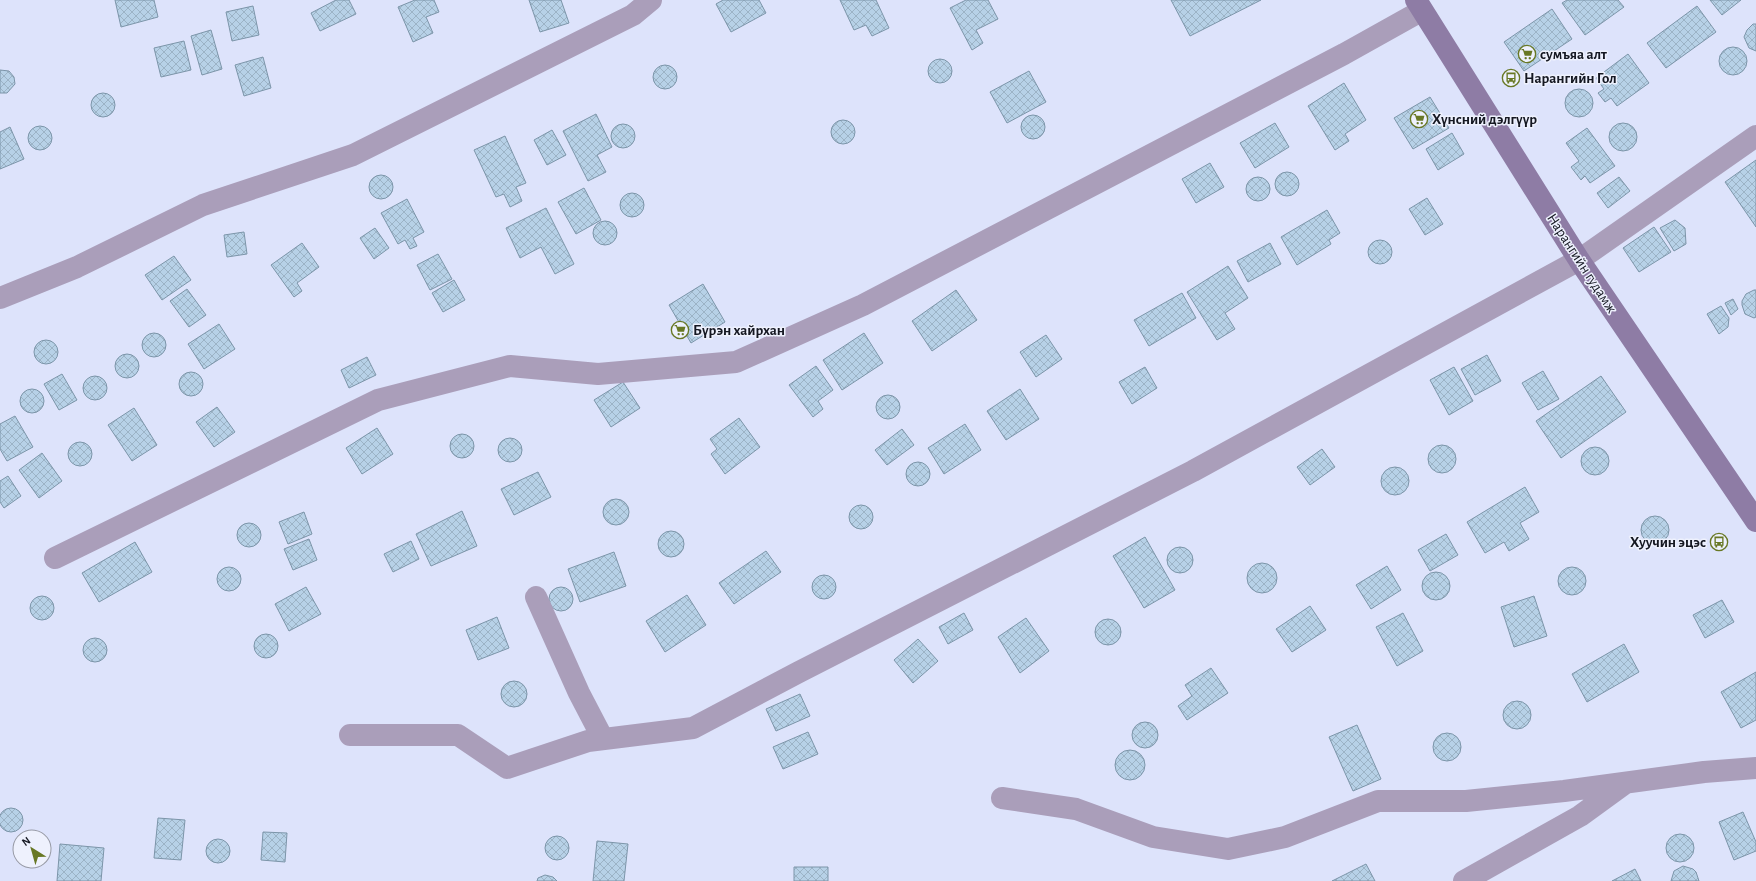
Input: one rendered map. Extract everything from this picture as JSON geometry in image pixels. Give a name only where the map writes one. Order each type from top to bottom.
[{"type":"main road","name":"Нарангийн гудамж","points":[[1419,5],[1579,260],[1756,521]]},
{"type":"street","points":[[0,298],[77,267],[203,206],[353,155],[633,15],[651,0]]},
{"type":"street","points":[[55,558],[378,400],[510,366],[598,374],[736,362],[863,304],[1344,54],[1419,5]]},
{"type":"street","points":[[350,735],[458,735],[507,768],[588,741],[693,728],[1193,471],[1579,260],[1756,136]]},
{"type":"street","points":[[536,597],[579,693],[603,739]]},
{"type":"street","points":[[1002,798],[1076,808],[1153,837],[1228,849],[1285,837],[1378,801],[1466,801],[1564,791],[1704,772],[1756,768]]},
{"type":"street","points":[[1464,881],[1580,816],[1624,783]]},
{"type":"building","points":[[115,0],[154,0],[158,17],[121,27]]},
{"type":"building","points":[[336,0],[349,0],[356,14],[320,31],[311,13]]},
{"type":"building","points":[[415,0],[434,0],[439,12],[426,17],[433,33],[413,42],[398,7]]},
{"type":"building","points":[[529,0],[561,0],[569,23],[540,32]]},
{"type":"building","points":[[723,0],[759,0],[766,13],[731,32],[716,4]]},
{"type":"building","points":[[840,0],[876,0],[889,28],[872,36],[866,25],[854,30]]},
{"type":"building","points":[[966,0],[988,0],[998,19],[976,30],[983,43],[972,50],[950,8]]},
{"type":"building","points":[[1171,0],[1261,0],[1190,36]]},
{"type":"building","points":[[1567,0],[1618,0],[1624,7],[1585,35],[1562,3]]},
{"type":"building","points":[[1710,0],[1741,0],[1722,15]]},
{"type":"building","points":[[253,6],[259,35],[232,41],[226,12]]},
{"type":"building","points":[[1697,6],[1716,32],[1666,68],[1647,43]]},
{"type":"building","points":[[1552,9],[1572,39],[1524,71],[1504,42]]},
{"type":"building","points":[[1753,24],[1756,24],[1756,51],[1749,48],[1744,37],[1747,30]]},
{"type":"building","points":[[211,30],[222,69],[202,75],[191,36]]},
{"type":"building","points":[[184,41],[191,70],[161,77],[154,48]]},
{"type":"building","points":[[1733,47],[1743,51],[1747,61],[1743,71],[1733,75],[1723,71],[1719,61],[1723,51]]},
{"type":"building","points":[[1628,54],[1649,83],[1617,106],[1611,98],[1605,102],[1598,93],[1604,89],[1596,78]]},
{"type":"building","points":[[263,57],[271,88],[244,96],[235,65]]},
{"type":"building","points":[[940,59],[945,60],[951,66],[951,76],[945,82],[940,83],[935,82],[929,76],[928,71],[929,66],[935,60]]},
{"type":"building","points":[[665,65],[670,66],[676,72],[676,82],[670,88],[665,89],[660,88],[654,82],[653,77],[654,72],[660,66]]},
{"type":"building","points":[[0,70],[9,71],[14,77],[15,84],[7,93],[0,93]]},
{"type":"building","points":[[1029,71],[1046,102],[1007,123],[990,92]]},
{"type":"building","points":[[1344,83],[1366,120],[1345,134],[1349,141],[1335,150],[1308,106]]},
{"type":"building","points":[[1579,89],[1589,93],[1593,103],[1589,113],[1579,117],[1569,113],[1565,103],[1569,93]]},
{"type":"building","points":[[103,93],[108,94],[114,100],[114,110],[108,116],[103,117],[98,116],[92,110],[91,105],[92,100],[98,94]]},
{"type":"building","points":[[1430,97],[1449,128],[1413,149],[1394,118]]},
{"type":"building","points":[[596,114],[612,147],[597,155],[606,172],[588,181],[563,131]]},
{"type":"building","points":[[1033,115],[1038,116],[1044,122],[1044,132],[1038,138],[1033,139],[1028,138],[1022,132],[1021,127],[1022,122],[1028,116]]},
{"type":"building","points":[[843,120],[848,121],[854,127],[854,137],[848,143],[843,144],[838,143],[832,137],[831,132],[832,127],[838,121]]},
{"type":"building","points":[[1275,123],[1289,147],[1255,168],[1240,143]]},
{"type":"building","points":[[1623,123],[1633,127],[1637,137],[1633,147],[1623,151],[1613,147],[1609,137],[1613,127]]},
{"type":"building","points":[[623,124],[628,125],[634,131],[634,141],[628,147],[623,148],[618,147],[612,141],[611,136],[612,131],[618,125]]},
{"type":"building","points":[[40,126],[45,127],[51,133],[51,143],[45,149],[40,150],[35,149],[29,143],[28,138],[29,133],[35,127]]},
{"type":"building","points":[[10,127],[24,159],[0,169],[0,132]]},
{"type":"building","points":[[1587,128],[1615,166],[1590,183],[1585,176],[1581,180],[1571,167],[1579,161],[1566,143]]},
{"type":"building","points":[[552,130],[566,155],[547,165],[534,140]]},
{"type":"building","points":[[1452,133],[1464,154],[1438,170],[1426,149]]},
{"type":"building","points":[[505,136],[526,183],[516,187],[522,201],[510,207],[504,194],[496,197],[474,150]]},
{"type":"building","points":[[1756,160],[1756,227],[1725,182]]},
{"type":"building","points":[[1210,163],[1224,187],[1196,203],[1182,179]]},
{"type":"building","points":[[1287,172],[1292,173],[1298,179],[1298,189],[1292,195],[1287,196],[1282,195],[1276,189],[1275,184],[1276,179],[1282,173]]},
{"type":"building","points":[[381,175],[386,176],[392,182],[392,192],[386,198],[381,199],[376,198],[370,192],[369,187],[370,182],[376,176]]},
{"type":"building","points":[[1258,177],[1263,178],[1269,184],[1269,194],[1263,200],[1258,201],[1253,200],[1247,194],[1246,189],[1247,184],[1253,178]]},
{"type":"building","points":[[1619,177],[1630,191],[1608,208],[1597,193]]},
{"type":"building","points":[[584,188],[601,220],[576,234],[558,202]]},
{"type":"building","points":[[632,193],[637,194],[643,200],[643,210],[637,216],[632,217],[627,216],[621,210],[620,205],[621,200],[627,194]]},
{"type":"building","points":[[1427,198],[1443,224],[1425,235],[1409,209]]},
{"type":"building","points":[[407,199],[424,232],[413,238],[417,246],[410,249],[405,240],[398,244],[381,213]]},
{"type":"building","points":[[546,208],[574,264],[555,274],[541,247],[520,258],[506,228]]},
{"type":"building","points":[[1327,210],[1340,233],[1329,240],[1331,244],[1297,265],[1281,237]]},
{"type":"building","points":[[1675,220],[1685,228],[1686,244],[1674,251],[1660,228]]},
{"type":"building","points":[[605,221],[610,222],[616,228],[616,238],[610,244],[605,245],[600,244],[594,238],[593,233],[594,228],[600,222]]},
{"type":"building","points":[[1654,227],[1671,252],[1639,272],[1623,248]]},
{"type":"building","points":[[375,228],[389,248],[374,259],[360,238]]},
{"type":"building","points":[[244,232],[247,254],[227,257],[224,235]]},
{"type":"building","points":[[1380,240],[1385,241],[1391,247],[1391,257],[1385,263],[1380,264],[1375,263],[1369,257],[1368,252],[1369,247],[1375,241]]},
{"type":"building","points":[[302,243],[319,267],[297,283],[302,291],[294,297],[271,265]]},
{"type":"building","points":[[1270,243],[1281,264],[1248,282],[1237,261]]},
{"type":"building","points":[[438,254],[452,279],[430,290],[417,265]]},
{"type":"building","points":[[174,256],[191,280],[162,300],[145,275]]},
{"type":"building","points":[[1228,266],[1248,298],[1225,313],[1235,329],[1217,340],[1187,292]]},
{"type":"building","points":[[454,280],[465,300],[443,312],[432,293]]},
{"type":"building","points":[[703,284],[725,322],[691,343],[669,305]]},
{"type":"building","points":[[187,289],[206,315],[189,327],[170,301]]},
{"type":"building","points":[[956,290],[977,320],[932,351],[912,321]]},
{"type":"building","points":[[1756,290],[1756,317],[1754,318],[1745,314],[1742,301],[1746,294]]},
{"type":"building","points":[[1182,293],[1196,318],[1149,346],[1134,320]]},
{"type":"building","points":[[1733,299],[1738,309],[1731,315],[1725,303]]},
{"type":"building","points":[[1721,306],[1729,318],[1728,327],[1719,334],[1707,314]]},
{"type":"building","points":[[219,324],[235,349],[204,369],[188,344]]},
{"type":"building","points":[[154,333],[159,334],[165,340],[165,350],[159,356],[154,357],[149,356],[143,350],[142,345],[143,340],[149,334]]},
{"type":"building","points":[[864,333],[883,363],[842,390],[823,360]]},
{"type":"building","points":[[1046,335],[1062,359],[1036,377],[1020,352]]},
{"type":"building","points":[[46,340],[51,341],[57,347],[57,357],[51,363],[46,364],[41,363],[35,357],[34,352],[35,347],[41,341]]},
{"type":"building","points":[[127,354],[132,355],[138,361],[138,371],[132,377],[127,378],[122,377],[116,371],[115,366],[116,361],[122,355]]},
{"type":"building","points":[[1487,355],[1501,381],[1475,395],[1461,369]]},
{"type":"building","points":[[367,357],[376,375],[349,388],[341,370]]},
{"type":"building","points":[[816,366],[833,390],[818,401],[823,409],[813,417],[789,385]]},
{"type":"building","points":[[1145,367],[1157,388],[1132,404],[1119,382]]},
{"type":"building","points":[[1454,367],[1473,401],[1449,415],[1430,380]]},
{"type":"building","points":[[1543,371],[1559,399],[1538,410],[1522,383]]},
{"type":"building","points":[[191,372],[196,373],[202,379],[202,389],[196,395],[191,396],[186,395],[180,389],[179,384],[180,379],[186,373]]},
{"type":"building","points":[[62,374],[77,400],[59,410],[44,384]]},
{"type":"building","points":[[95,376],[100,377],[106,383],[106,393],[100,399],[95,400],[90,399],[84,393],[83,388],[84,383],[90,377]]},
{"type":"building","points":[[1601,376],[1626,412],[1561,458],[1536,421]]},
{"type":"building","points":[[623,382],[640,408],[611,427],[594,400]]},
{"type":"building","points":[[32,389],[37,390],[43,396],[43,406],[37,412],[32,413],[27,412],[21,406],[20,401],[21,396],[27,390]]},
{"type":"building","points":[[1020,389],[1039,419],[1006,440],[987,411]]},
{"type":"building","points":[[888,395],[893,396],[899,402],[899,412],[893,418],[888,419],[883,418],[877,412],[876,407],[877,402],[883,396]]},
{"type":"building","points":[[217,407],[235,432],[214,447],[196,422]]},
{"type":"building","points":[[134,408],[157,445],[132,461],[108,425]]},
{"type":"building","points":[[15,416],[33,447],[7,461],[0,449],[0,424]]},
{"type":"building","points":[[739,418],[760,447],[725,474],[711,454],[717,449],[710,439]]},
{"type":"building","points":[[965,424],[981,450],[944,474],[928,448]]},
{"type":"building","points":[[377,428],[393,454],[362,474],[346,448]]},
{"type":"building","points":[[902,429],[914,445],[887,465],[875,450]]},
{"type":"building","points":[[462,434],[467,435],[473,441],[473,451],[467,457],[462,458],[457,457],[451,451],[450,446],[451,441],[457,435]]},
{"type":"building","points":[[510,438],[515,439],[521,445],[521,455],[515,461],[510,462],[505,461],[499,455],[498,450],[499,445],[505,439]]},
{"type":"building","points":[[80,442],[85,443],[91,449],[91,459],[85,465],[80,466],[75,465],[69,459],[68,454],[69,449],[75,443]]},
{"type":"building","points":[[1442,445],[1452,449],[1456,459],[1452,469],[1442,473],[1432,469],[1428,459],[1432,449]]},
{"type":"building","points":[[1595,447],[1605,451],[1609,461],[1605,471],[1595,475],[1585,471],[1581,461],[1585,451]]},
{"type":"building","points":[[1322,449],[1335,467],[1310,485],[1297,467]]},
{"type":"building","points":[[42,453],[62,481],[39,498],[19,470]]},
{"type":"building","points":[[918,462],[923,463],[929,469],[929,479],[923,485],[918,486],[913,485],[907,479],[906,474],[907,469],[913,463]]},
{"type":"building","points":[[1395,467],[1405,471],[1409,481],[1405,491],[1395,495],[1385,491],[1381,481],[1385,471]]},
{"type":"building","points":[[538,472],[551,497],[514,515],[501,489]]},
{"type":"building","points":[[8,476],[21,496],[4,508],[0,502],[0,481]]},
{"type":"building","points":[[1525,487],[1539,512],[1520,523],[1529,539],[1509,551],[1504,542],[1485,553],[1467,522]]},
{"type":"building","points":[[616,499],[625,503],[629,512],[625,521],[616,525],[607,521],[603,512],[607,503]]},
{"type":"building","points":[[861,505],[866,506],[872,512],[872,522],[866,528],[861,529],[856,528],[850,522],[849,517],[850,512],[856,506]]},
{"type":"building","points":[[462,511],[477,546],[431,566],[416,534]]},
{"type":"building","points":[[304,512],[312,534],[288,544],[279,522]]},
{"type":"building","points":[[1655,516],[1665,520],[1669,530],[1665,540],[1655,544],[1645,540],[1641,530],[1645,520]]},
{"type":"building","points":[[249,523],[254,524],[260,530],[260,540],[254,546],[249,547],[244,546],[238,540],[237,535],[238,530],[244,524]]},
{"type":"building","points":[[671,531],[680,535],[684,544],[680,553],[671,557],[662,553],[658,544],[662,535]]},
{"type":"building","points":[[1446,534],[1458,555],[1430,571],[1418,550]]},
{"type":"building","points":[[1145,537],[1175,590],[1144,608],[1113,556]]},
{"type":"building","points":[[309,539],[317,560],[293,570],[284,549]]},
{"type":"building","points":[[411,541],[419,559],[393,572],[384,554]]},
{"type":"building","points":[[135,542],[152,572],[99,602],[82,573]]},
{"type":"building","points":[[1180,547],[1189,551],[1193,560],[1189,569],[1180,573],[1171,569],[1167,560],[1171,551]]},
{"type":"building","points":[[766,551],[781,572],[734,604],[719,583]]},
{"type":"building","points":[[614,552],[626,586],[580,602],[568,569]]},
{"type":"building","points":[[1262,563],[1273,567],[1277,578],[1273,589],[1262,593],[1251,589],[1247,578],[1251,567]]},
{"type":"building","points":[[1387,566],[1401,590],[1371,609],[1356,585]]},
{"type":"building","points":[[229,567],[234,568],[240,574],[240,584],[234,590],[229,591],[224,590],[218,584],[217,579],[218,574],[224,568]]},
{"type":"building","points":[[1572,567],[1582,571],[1586,581],[1582,591],[1572,595],[1562,591],[1558,581],[1562,571]]},
{"type":"building","points":[[1436,572],[1446,576],[1450,586],[1446,596],[1436,600],[1426,596],[1422,586],[1426,576]]},
{"type":"building","points":[[824,575],[829,576],[835,582],[835,592],[829,598],[824,599],[819,598],[813,592],[812,587],[813,582],[819,576]]},
{"type":"building","points":[[306,587],[321,614],[289,631],[275,604]]},
{"type":"building","points":[[561,587],[570,590],[573,599],[570,608],[561,611],[552,608],[549,599],[552,590]]},
{"type":"building","points":[[687,595],[706,625],[665,652],[646,621]]},
{"type":"building","points":[[42,596],[47,597],[53,603],[53,613],[47,619],[42,620],[37,619],[31,613],[30,608],[31,603],[37,597]]},
{"type":"building","points":[[1534,596],[1547,636],[1514,647],[1501,607]]},
{"type":"building","points":[[1722,600],[1734,622],[1705,638],[1693,615]]},
{"type":"building","points":[[1310,606],[1326,630],[1292,652],[1276,629]]},
{"type":"building","points":[[964,613],[973,630],[948,644],[939,627]]},
{"type":"building","points":[[1403,613],[1423,651],[1397,666],[1376,627]]},
{"type":"building","points":[[497,617],[509,648],[478,660],[466,630]]},
{"type":"building","points":[[1026,618],[1049,651],[1020,673],[998,637]]},
{"type":"building","points":[[1108,619],[1117,623],[1121,632],[1117,641],[1108,645],[1099,641],[1095,632],[1099,623]]},
{"type":"building","points":[[266,634],[271,635],[277,641],[277,651],[271,657],[266,658],[261,657],[255,651],[254,646],[255,641],[261,635]]},
{"type":"building","points":[[95,638],[100,639],[106,645],[106,655],[100,661],[95,662],[90,661],[84,655],[83,650],[84,645],[90,639]]},
{"type":"building","points":[[918,639],[938,661],[913,683],[894,660]]},
{"type":"building","points":[[1624,644],[1639,672],[1587,702],[1572,674]]},
{"type":"building","points":[[1211,668],[1228,693],[1187,720],[1178,706],[1192,696],[1185,685]]},
{"type":"building","points":[[1756,672],[1756,720],[1741,728],[1721,692]]},
{"type":"building","points":[[514,681],[523,685],[527,694],[523,703],[514,707],[505,703],[501,694],[505,685]]},
{"type":"building","points":[[800,694],[810,716],[776,731],[766,709]]},
{"type":"building","points":[[1517,701],[1527,705],[1531,715],[1527,725],[1517,729],[1507,725],[1503,715],[1507,705]]},
{"type":"building","points":[[1145,722],[1154,726],[1158,735],[1154,744],[1145,748],[1136,744],[1132,735],[1136,726]]},
{"type":"building","points":[[1357,725],[1381,779],[1353,791],[1329,737]]},
{"type":"building","points":[[808,732],[818,754],[783,769],[773,747]]},
{"type":"building","points":[[1447,733],[1457,737],[1461,747],[1457,757],[1447,761],[1437,757],[1433,747],[1437,737]]},
{"type":"building","points":[[1130,750],[1140,755],[1145,765],[1140,775],[1130,780],[1120,775],[1115,765],[1120,755]]},
{"type":"building","points":[[6,809],[16,809],[22,815],[22,825],[18,829],[12,829],[12,832],[6,831],[0,825],[0,815]]},
{"type":"building","points":[[1743,812],[1756,842],[1756,851],[1734,860],[1719,822]]},
{"type":"building","points":[[158,818],[185,820],[181,860],[154,858]]},
{"type":"building","points":[[263,832],[287,833],[285,862],[261,860]]},
{"type":"building","points":[[1680,834],[1690,838],[1694,848],[1690,858],[1680,862],[1670,858],[1666,848],[1670,838]]},
{"type":"building","points":[[557,836],[562,837],[568,843],[568,853],[562,859],[557,860],[552,859],[546,853],[545,848],[546,843],[552,837]]},
{"type":"building","points":[[218,839],[223,840],[229,846],[229,856],[223,862],[218,863],[213,862],[207,856],[206,851],[207,846],[213,840]]},
{"type":"building","points":[[597,841],[628,844],[624,881],[593,881]]},
{"type":"building","points":[[60,844],[104,848],[101,881],[57,881]]},
{"type":"building","points":[[1366,864],[1375,881],[1332,881]]},
{"type":"building","points":[[1683,866],[1693,869],[1696,872],[1699,881],[1671,881],[1674,871]]},
{"type":"building","points":[[794,867],[828,867],[828,881],[794,881]]},
{"type":"building","points":[[1635,869],[1641,881],[1612,881]]},
{"type":"building","points":[[545,875],[553,877],[557,881],[537,881],[538,878]]},
{"type":"place","name":"сумъяа алт","points":[[1527,54]]},
{"type":"place","name":"Нарангийн Гол","points":[[1511,78]]},
{"type":"place","name":"Хүнсний дэлгүүр","points":[[1419,119]]},
{"type":"place","name":"Бүрэн хайрхан","points":[[680,330]]},
{"type":"place","name":"Хуучин эцэс","points":[[1719,542]]}]
